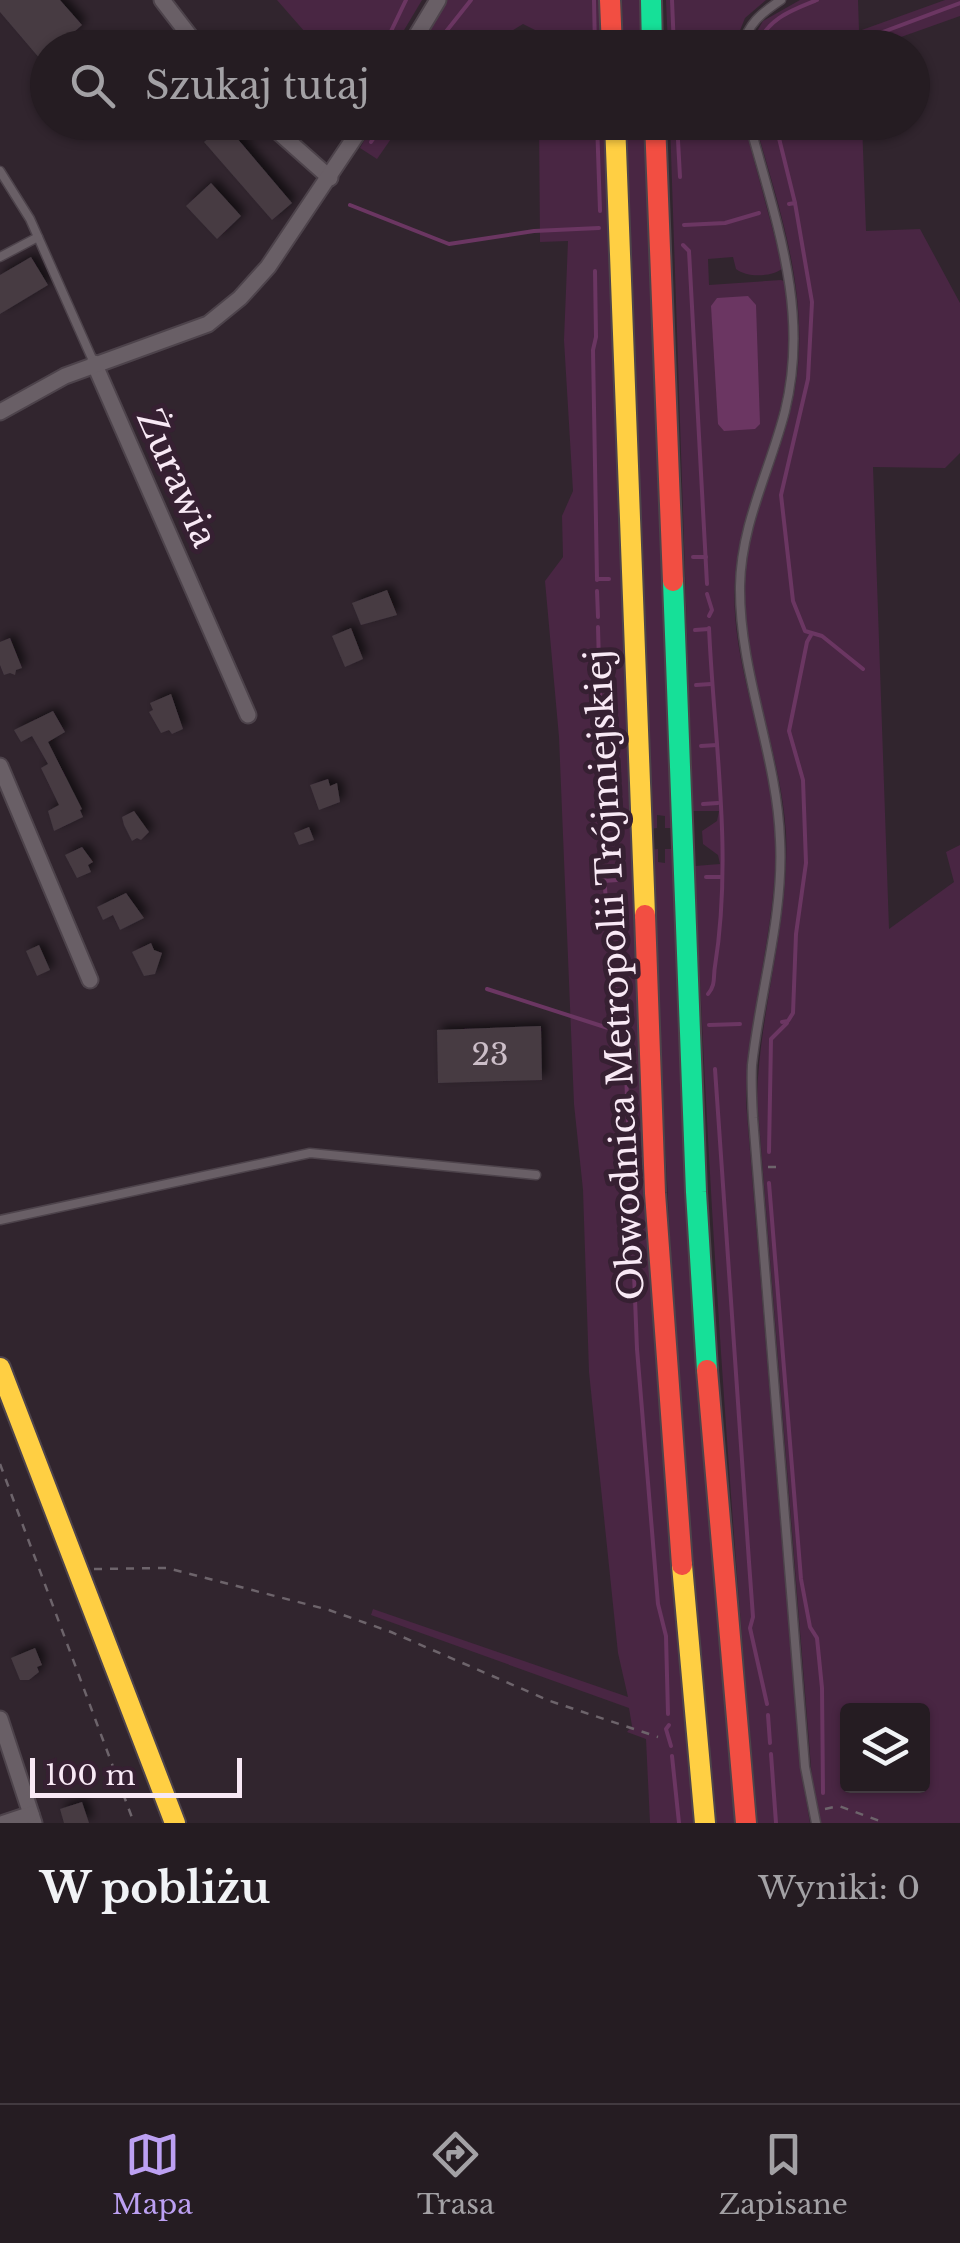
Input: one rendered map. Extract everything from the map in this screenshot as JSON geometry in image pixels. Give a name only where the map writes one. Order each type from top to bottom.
[{"type":"main road","points":[[610,0],[611,30]]},
{"type":"main road","points":[[650,0],[651,30]]},
{"type":"main road","name":"Obwodnica Metropolii Trójmiejskiej","points":[[616,140],[640,856],[663,1320],[705,1823]]},
{"type":"main road","name":"Obwodnica Metropolii Trójmiejskiej","points":[[656,140],[696,1192],[714,1472],[746,1823]]},
{"type":"main road","points":[[0,1368],[175,1823]]},
{"type":"street","points":[[162,0],[186,30]]},
{"type":"street","points":[[420,30],[438,0]]},
{"type":"street","points":[[287,140],[330,178]]},
{"type":"street","points":[[0,412],[65,376],[208,324],[240,298],[268,267],[354,140]]},
{"type":"street","name":"Żurawia","points":[[94,364],[248,714]]},
{"type":"street","points":[[0,766],[90,980]]},
{"type":"street","points":[[0,1719],[32,1818],[4,1823]]},
{"type":"lane","points":[[747,30],[756,16],[781,0]]},
{"type":"lane","points":[[754,140],[791,275],[794,317],[786,408],[752,507],[740,583],[746,660],[776,789],[780,829],[777,898],[752,1068],[753,1118],[804,1748],[816,1823]]},
{"type":"lane","points":[[0,171],[38,237],[94,364]]},
{"type":"lane","points":[[0,257],[38,237]]},
{"type":"lane","points":[[0,1220],[310,1153],[536,1174]]},
{"type":"path","points":[[0,1464],[134,1823]]},
{"type":"path","points":[[78,1570],[167,1568],[328,1610],[550,1700],[658,1737]]},
{"type":"path","points":[[812,1812],[839,1806],[884,1823]]},
{"type":"shaded area","points":[[277,0],[422,0],[404,30],[303,30]]},
{"type":"shaded area","points":[[447,0],[600,0],[601,30],[535,30],[523,24],[513,30],[429,30]]},
{"type":"shaded area","points":[[622,0],[645,0],[646,30],[623,30]]},
{"type":"shaded area","points":[[666,0],[766,0],[745,18],[740,30],[667,30]]},
{"type":"shaded area","points":[[800,0],[858,0],[859,30],[758,30],[763,21]]},
{"type":"shaded area","points":[[945,0],[960,0],[960,16],[921,30],[862,30]]},
{"type":"shaded area","points":[[364,140],[390,140],[377,159],[360,148]]},
{"type":"shaded area","points":[[539,140],[606,140],[693,1823],[650,1823],[646,1739],[627,1732],[632,1726],[629,1708],[371,1615],[373,1609],[628,1697],[618,1653],[589,1372],[559,737],[545,581],[563,557],[562,516],[573,491],[564,340],[568,241],[540,242]]},
{"type":"shaded area","points":[[627,140],[650,140],[673,828],[665,828],[665,816],[657,815],[657,828],[650,829]]},
{"type":"shaded area","points":[[671,140],[749,140],[783,268],[767,275],[753,275],[736,269],[733,257],[708,259],[709,285],[781,280],[786,282],[788,300],[789,354],[784,390],[741,538],[735,610],[743,671],[775,824],[773,894],[752,1032],[746,1102],[800,1764],[810,1823],[758,1823],[713,1225],[695,866],[720,864],[718,855],[703,844],[702,831],[717,821],[719,811],[693,811]]},
{"type":"shaded area","points":[[760,140],[863,140],[866,231],[920,229],[960,303],[960,453],[945,468],[873,467],[889,929],[954,882],[946,852],[960,845],[960,1823],[821,1823],[812,1779],[757,1098],[783,900],[786,834],[745,613],[751,536],[790,412],[797,375],[799,338],[792,266]]},
{"type":"shaded area","points":[[748,296],[756,305],[760,424],[755,429],[724,431],[718,424],[711,306],[717,298]]},
{"type":"shaded area","points":[[658,849],[658,862],[665,863],[665,849],[674,849],[737,1823],[714,1823],[681,1451],[650,850]]},
{"type":"building","points":[[0,0],[60,0],[82,25],[76,30],[30,30],[30,47],[0,12]]},
{"type":"building","points":[[239,140],[292,203],[272,220],[204,142]]},
{"type":"building","points":[[211,183],[241,216],[217,239],[186,206]]},
{"type":"building","points":[[31,257],[48,285],[0,314],[0,275]]},
{"type":"building","points":[[387,590],[397,615],[361,625],[352,603]]},
{"type":"building","points":[[351,628],[363,659],[345,667],[332,636]]},
{"type":"building","points":[[10,638],[22,668],[15,675],[4,675],[0,642]]},
{"type":"building","points":[[171,694],[183,729],[161,733],[149,712],[153,710],[150,703]]},
{"type":"building","points":[[53,711],[65,732],[48,742],[83,817],[54,831],[48,811],[59,805],[41,768],[48,764],[32,736],[21,742],[14,730]]},
{"type":"building","points":[[328,779],[330,786],[337,783],[340,802],[319,810],[310,785]]},
{"type":"building","points":[[134,811],[149,832],[141,840],[132,841],[122,817]]},
{"type":"building","points":[[309,827],[314,840],[299,845],[294,833]]},
{"type":"building","points":[[82,847],[93,862],[88,865],[91,872],[77,878],[65,855]]},
{"type":"building","points":[[126,893],[144,918],[120,930],[113,915],[103,920],[97,907]]},
{"type":"building","points":[[151,943],[154,950],[162,953],[155,974],[144,976],[132,952]]},
{"type":"building","points":[[39,945],[50,970],[37,976],[26,951]]},
{"type":"building","points":[[541,1026],[542,1080],[438,1083],[437,1030]]},
{"type":"building","points":[[35,1648],[42,1665],[37,1667],[39,1672],[29,1680],[20,1680],[11,1658]]},
{"type":"building","points":[[82,1802],[89,1823],[64,1823],[60,1809]]},
{"type":"waterway","points":[[392,30],[406,0]]},
{"type":"waterway","points":[[447,30],[471,0]]},
{"type":"waterway","points":[[594,0],[595,30]]},
{"type":"waterway","points":[[672,0],[673,30]]},
{"type":"waterway","points":[[766,30],[788,12],[817,0]]},
{"type":"waterway","points":[[888,30],[960,3]]},
{"type":"waterway","points":[[598,140],[600,211]]},
{"type":"waterway","points":[[678,140],[680,177]]},
{"type":"waterway","points":[[779,140],[795,203]]},
{"type":"waterway","points":[[789,204],[795,203],[812,302],[808,379],[781,495],[793,601],[805,631],[822,636],[863,669]]},
{"type":"waterway","points":[[350,205],[449,244],[534,231],[599,228]]},
{"type":"waterway","points":[[684,225],[725,223],[759,213]]},
{"type":"waterway","points":[[683,245],[689,251],[707,584]]},
{"type":"waterway","points":[[595,271],[597,580]]},
{"type":"waterway","points":[[693,557],[706,557]]},
{"type":"waterway","points":[[597,579],[609,579]]},
{"type":"waterway","points":[[597,591],[598,617]]},
{"type":"waterway","points":[[707,594],[712,610],[709,616]]},
{"type":"waterway","points":[[598,627],[603,810]]},
{"type":"waterway","points":[[708,994],[714,981],[722,882],[721,797],[709,628]]},
{"type":"waterway","points":[[695,630],[709,629]]},
{"type":"waterway","points":[[782,1022],[788,1021],[793,1013],[796,934],[806,863],[803,780],[789,731],[811,635]]},
{"type":"waterway","points":[[599,656],[612,656]]},
{"type":"waterway","points":[[696,685],[711,684]]},
{"type":"waterway","points":[[601,724],[614,723]]},
{"type":"waterway","points":[[701,746],[717,745]]},
{"type":"waterway","points":[[602,800],[617,800]]},
{"type":"waterway","points":[[703,804],[718,803]]},
{"type":"waterway","points":[[602,822],[603,859]]},
{"type":"waterway","points":[[604,871],[610,968],[619,1008]]},
{"type":"waterway","points":[[706,877],[721,877]]},
{"type":"waterway","points":[[604,881],[617,880]]},
{"type":"waterway","points":[[606,923],[621,923]]},
{"type":"waterway","points":[[487,989],[608,1028],[626,1029]]},
{"type":"waterway","points":[[769,1152],[771,1039],[787,1023]]},
{"type":"waterway","points":[[709,1025],[740,1024]]},
{"type":"waterway","points":[[715,1069],[753,1617],[750,1628],[767,1704]]},
{"type":"waterway","points":[[626,1072],[637,1349],[658,1604],[666,1636],[668,1714]]},
{"type":"waterway","points":[[769,1183],[801,1579],[810,1627],[817,1638],[822,1688],[823,1793]]},
{"type":"waterway","points":[[768,1715],[770,1743]]},
{"type":"waterway","points":[[669,1725],[666,1729],[671,1746]]},
{"type":"waterway","points":[[771,1754],[776,1823]]},
{"type":"waterway","points":[[672,1756],[679,1823]]},
{"type":"traffic: fast","points":[[651,0],[652,30]]},
{"type":"traffic: fast","points":[[673,581],[696,1192],[707,1370]]},
{"type":"traffic: slow","points":[[616,140],[645,915]]},
{"type":"traffic: slow","points":[[0,1368],[175,1823]]},
{"type":"traffic: slow","points":[[682,1565],[705,1823]]},
{"type":"traffic: jam","points":[[610,0],[611,30]]},
{"type":"traffic: jam","points":[[656,140],[673,581]]},
{"type":"traffic: jam","points":[[645,915],[655,1193],[682,1565]]},
{"type":"traffic: jam","points":[[707,1370],[746,1823]]}]
